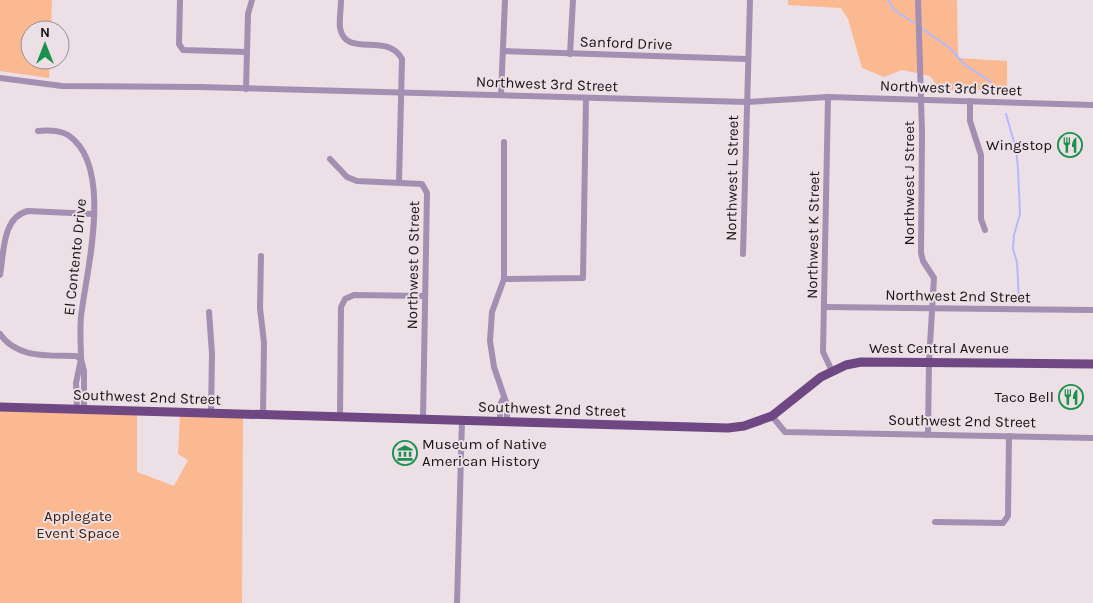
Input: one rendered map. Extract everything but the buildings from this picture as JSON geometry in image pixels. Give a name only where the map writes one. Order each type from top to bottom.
[{"type":"main road","name":"West Central Avenue","points":[[772,416],[785,408],[809,386],[832,371],[861,362],[929,361],[1093,364]]},
{"type":"main road","name":"Southwest 2nd Street","points":[[0,407],[728,428],[744,426],[772,416]]},
{"type":"street","points":[[180,0],[179,44],[183,50],[247,52]]},
{"type":"street","points":[[246,89],[248,14],[252,0]]},
{"type":"street","name":"Northwest O Street","points":[[341,0],[340,28],[344,38],[353,44],[391,46],[402,59],[400,182],[422,184],[427,193],[423,419]]},
{"type":"street","points":[[501,95],[505,0]]},
{"type":"street","points":[[570,54],[573,0]]},
{"type":"street","name":"Northwest L Street","points":[[743,254],[750,0]]},
{"type":"street","name":"Northwest J Street","points":[[918,0],[922,133],[921,253],[923,262],[934,278],[929,361],[928,435]]},
{"type":"street","name":"Sanford Drive","points":[[503,51],[747,60]]},
{"type":"street","name":"Northwest 3rd Street","points":[[0,78],[62,86],[400,92],[747,102],[828,97],[1093,105]]},
{"type":"street","name":"Northwest K Street","points":[[828,97],[823,352],[832,371]]},
{"type":"street","points":[[504,279],[583,278],[586,98]]},
{"type":"street","points":[[970,102],[970,121],[981,155],[981,219],[985,230]]},
{"type":"street","name":"El Contento Drive","points":[[38,130],[62,133],[76,143],[93,178],[91,253],[81,312],[81,359],[84,371],[80,409]]},
{"type":"street","points":[[503,422],[507,405],[503,399],[502,384],[493,362],[490,341],[492,312],[504,279],[504,142]]},
{"type":"street","points":[[330,159],[347,177],[357,182],[400,182]]},
{"type":"street","points":[[0,275],[8,228],[12,219],[20,213],[28,211],[93,214]]},
{"type":"street","points":[[261,256],[260,308],[264,343],[263,414]]},
{"type":"street","points":[[340,417],[342,307],[346,299],[354,295],[424,296]]},
{"type":"street","name":"Northwest 2nd Street","points":[[824,307],[1093,310]]},
{"type":"street","points":[[209,312],[212,354],[212,413]]},
{"type":"street","points":[[0,334],[4,341],[16,349],[30,354],[76,356],[81,359]]},
{"type":"street","name":"Southwest 2nd Street","points":[[772,416],[786,432],[1093,438]]},
{"type":"street","points":[[457,603],[462,420]]},
{"type":"street","points":[[935,522],[1003,523],[1008,516],[1009,436]]},
{"type":"green space","points":[[0,0],[52,0],[51,20],[20,20],[20,70],[49,70],[49,78],[0,71]]},
{"type":"green space","points":[[788,0],[957,0],[958,58],[1007,61],[1007,90],[940,90],[930,76],[902,70],[884,77],[862,68],[848,19],[841,8],[788,5]]},
{"type":"green space","name":"Applegate Event Space","points":[[0,410],[137,414],[137,472],[174,486],[188,460],[178,454],[180,415],[243,417],[242,603],[0,603]]},
{"type":"waterway","points":[[888,0],[894,10],[914,23]]},
{"type":"waterway","points":[[923,29],[951,49],[964,64],[991,82]]},
{"type":"waterway","points":[[1006,114],[1016,149],[1018,168],[1020,214],[1014,235],[1013,249],[1017,262],[1019,301]]},
{"type":"place","name":"Wingstop","points":[[1070,145]]},
{"type":"place","name":"Taco Bell","points":[[1071,397]]},
{"type":"place","name":"Museum of Native American History","points":[[405,453]]}]
